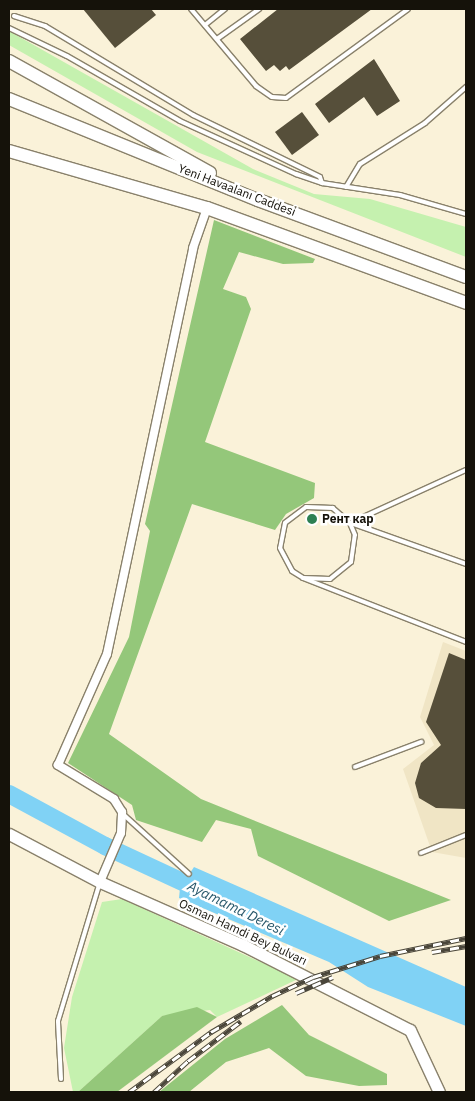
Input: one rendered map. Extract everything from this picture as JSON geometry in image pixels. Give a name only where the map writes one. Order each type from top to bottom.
[{"type":"main road","points":[[9,61],[258,200]]},
{"type":"main road","name":"Yeni Havaalanı Caddesi","points":[[9,99],[258,200],[466,277]]},
{"type":"main road","points":[[9,151],[206,208],[466,303]]},
{"type":"street","points":[[102,878],[121,833],[122,812],[114,799],[58,765],[107,654],[192,248],[206,208]]},
{"type":"street","name":"Osman Hamdi Bey Bulvarı","points":[[9,834],[243,945],[410,1030],[439,1092]]},
{"type":"lane","points":[[191,9],[256,86],[272,97],[286,98],[408,9]]},
{"type":"lane","points":[[205,25],[225,9]]},
{"type":"lane","points":[[217,39],[259,9]]},
{"type":"lane","points":[[14,16],[45,26],[192,115],[309,171],[320,177],[322,183]]},
{"type":"lane","points":[[9,28],[67,56],[180,121],[322,183],[400,195],[466,214]]},
{"type":"lane","points":[[346,187],[360,164],[424,123],[466,88]]},
{"type":"lane","points":[[350,523],[466,470]]},
{"type":"lane","points":[[466,564],[350,523],[333,508],[320,505],[295,513],[286,523],[280,535],[282,555],[292,571],[303,578],[466,642]]},
{"type":"lane","points":[[303,578],[330,579],[351,562],[355,535],[350,523]]},
{"type":"lane","points":[[355,768],[421,742]]},
{"type":"lane","points":[[122,812],[189,874]]},
{"type":"lane","points":[[421,853],[466,835]]},
{"type":"lane","points":[[61,1079],[58,1021],[102,878]]},
{"type":"shaded area","points":[[443,642],[466,651],[466,858],[432,852],[403,769],[434,745],[420,717]]},
{"type":"green space","points":[[9,31],[253,169],[314,194],[370,199],[466,227],[466,257],[197,152],[9,45]]},
{"type":"green space","points":[[214,220],[315,259],[313,263],[283,264],[239,252],[223,289],[246,297],[251,309],[205,442],[315,483],[314,498],[286,514],[275,530],[192,504],[109,734],[201,799],[451,900],[389,921],[258,856],[251,829],[216,820],[202,842],[136,820],[132,805],[68,763],[129,637],[150,531],[145,524]]},
{"type":"green space","points":[[122,899],[298,979],[217,1017],[210,1010],[162,1016],[78,1092],[73,1092],[64,1048],[72,997],[102,902]]},
{"type":"green space","points":[[282,1005],[309,1035],[387,1074],[387,1085],[359,1086],[306,1076],[269,1048],[226,1062],[189,1092],[159,1092],[225,1039]]},
{"type":"green space","points":[[197,1007],[217,1017],[117,1092],[78,1092],[162,1016]]},
{"type":"water","points":[[194,867],[466,987],[466,1026],[368,987],[329,962],[179,898],[180,888]]},
{"type":"building","points":[[83,9],[151,9],[156,15],[115,48]]},
{"type":"building","points":[[278,9],[372,9],[289,70],[286,66],[280,71],[274,65],[266,71],[240,39]]},
{"type":"building","points":[[374,59],[400,101],[377,116],[364,97],[329,123],[315,104]]},
{"type":"building","points":[[302,112],[319,135],[292,155],[275,132]]},
{"type":"building","points":[[449,653],[466,660],[466,809],[436,808],[419,798],[415,783],[421,763],[441,745],[426,722]]},
{"type":"waterway","name":"Ayamama Deresi","points":[[9,794],[105,846],[204,892]]},
{"type":"railway","points":[[129,1092],[211,1032],[272,996],[313,977],[380,956],[466,938]]},
{"type":"railway","points":[[432,952],[466,946]]},
{"type":"railway","points":[[296,993],[333,977]]},
{"type":"railway","points":[[154,1092],[188,1061],[241,1021]]},
{"type":"place","name":"Рент кар","points":[[312,519]]}]
